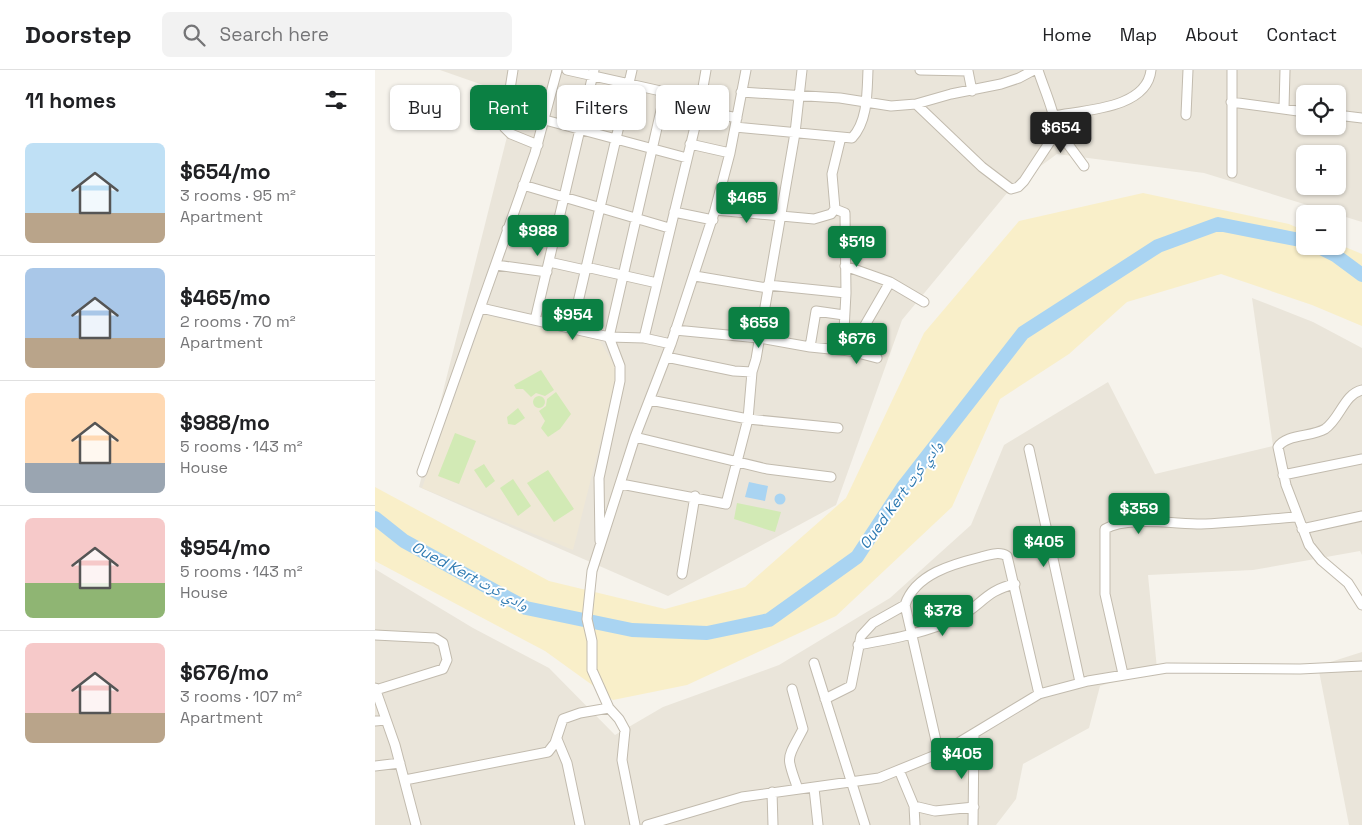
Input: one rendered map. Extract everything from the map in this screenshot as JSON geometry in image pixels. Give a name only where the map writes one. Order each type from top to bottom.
[{"type":"street","points":[[513,70],[504,128],[511,134],[538,144]]},
{"type":"street","points":[[547,112],[557,70]]},
{"type":"street","points":[[567,70],[593,74],[629,85],[632,70]]},
{"type":"street","points":[[704,85],[706,70]]},
{"type":"street","points":[[635,825],[622,760],[625,730],[619,719],[609,708],[593,670],[592,641],[587,619],[592,571],[635,437],[671,344],[713,220],[730,153],[746,70]]},
{"type":"street","points":[[621,484],[695,496],[726,504],[748,419],[752,372],[795,133],[802,70]]},
{"type":"street","points":[[729,121],[795,133],[849,138],[855,134],[867,102],[868,70]]},
{"type":"street","points":[[920,70],[968,71],[972,91]]},
{"type":"street","points":[[741,92],[867,102],[891,106],[916,104],[951,94],[972,91],[1019,78],[1034,70]]},
{"type":"street","points":[[1038,70],[1056,128],[1084,166]]},
{"type":"street","points":[[1053,116],[1134,98],[1147,85],[1151,70]]},
{"type":"street","points":[[1186,115],[1188,70]]},
{"type":"street","points":[[1231,70],[1232,173]]},
{"type":"street","points":[[1284,108],[1285,70]]},
{"type":"street","points":[[1231,102],[1296,110]]},
{"type":"street","points":[[916,104],[982,167],[1011,189],[1024,181],[1049,145],[1056,128]]},
{"type":"street","points":[[1346,116],[1362,118]]},
{"type":"street","points":[[421,472],[481,308],[542,130]]},
{"type":"street","points":[[535,320],[580,130]]},
{"type":"street","points":[[583,130],[687,158]]},
{"type":"street","points":[[572,328],[618,130]]},
{"type":"street","points":[[600,550],[599,478],[620,376],[620,366],[609,337],[657,130]]},
{"type":"street","points":[[644,338],[694,130]]},
{"type":"street","points":[[715,210],[821,218],[831,214],[835,209],[832,174],[841,137]]},
{"type":"street","points":[[690,144],[730,153]]},
{"type":"street","points":[[523,185],[669,228]]},
{"type":"street","points":[[835,209],[845,213],[846,293],[844,315],[846,350]]},
{"type":"street","points":[[674,212],[713,220]]},
{"type":"street","points":[[507,229],[555,237]]},
{"type":"street","points":[[549,262],[657,283]]},
{"type":"street","points":[[496,265],[547,272]]},
{"type":"street","points":[[845,266],[889,282],[924,302]]},
{"type":"street","points":[[695,276],[768,286],[846,293]]},
{"type":"street","points":[[846,350],[889,282]]},
{"type":"street","points":[[481,308],[609,337],[644,338],[671,344]]},
{"type":"street","points":[[810,347],[816,311],[844,315]]},
{"type":"street","points":[[675,330],[759,338],[810,347],[846,350],[877,358]]},
{"type":"street","points":[[666,357],[734,371],[752,372]]},
{"type":"street","points":[[1362,390],[1348,398],[1341,413],[1325,429],[1281,442],[1278,453],[1283,475],[1302,529],[1314,553],[1342,576],[1359,594],[1362,605]]},
{"type":"street","points":[[649,400],[748,419],[838,428]]},
{"type":"street","points":[[635,437],[777,470],[831,477]]},
{"type":"street","points":[[1029,449],[1080,682]]},
{"type":"street","points":[[1283,475],[1362,459]]},
{"type":"street","points":[[682,574],[695,496]]},
{"type":"street","points":[[1302,529],[1362,516]]},
{"type":"street","points":[[1123,674],[1105,594],[1105,530],[1117,524],[1201,524],[1298,517]]},
{"type":"street","points":[[825,698],[851,686],[858,645],[868,628],[905,605],[912,592],[941,569],[995,554],[1007,556],[1039,694]]},
{"type":"street","points":[[858,645],[912,635],[961,616],[987,594],[1015,584]]},
{"type":"street","points":[[905,605],[939,754]]},
{"type":"street","points":[[375,635],[435,638],[443,643],[447,660],[443,670],[375,689],[400,763],[416,825]]},
{"type":"street","points":[[813,664],[865,825]]},
{"type":"street","points":[[647,825],[742,797],[871,780],[939,754],[974,735],[1039,694],[1080,682],[1167,668],[1300,669],[1362,666]]},
{"type":"street","points":[[792,690],[803,729],[789,754],[791,771],[798,789]]},
{"type":"street","points":[[405,780],[548,752],[553,748],[563,719],[580,713],[609,708]]},
{"type":"street","points":[[375,721],[386,720]]},
{"type":"street","points":[[973,825],[974,735]]},
{"type":"street","points":[[557,739],[567,763],[580,825]]},
{"type":"street","points":[[375,766],[400,763]]},
{"type":"street","points":[[899,770],[914,806],[915,825]]},
{"type":"street","points":[[814,788],[818,825]]},
{"type":"street","points":[[772,792],[773,825]]},
{"type":"street","points":[[914,806],[935,810],[974,807]]},
{"type":"shaded area","points":[[440,70],[1362,70],[1362,222],[1346,217],[1346,205],[1307,205],[1204,173],[1057,154],[1012,187],[902,320],[836,505],[668,596],[419,487],[509,130],[547,130],[547,85],[483,85]]},
{"type":"shaded area","points":[[1252,298],[1313,322],[1362,348],[1362,555],[1360,551],[1253,570],[1148,575],[1157,669],[1100,686],[1089,728],[1023,764],[1016,799],[996,825],[375,825],[375,569],[473,628],[549,668],[615,735],[663,707],[779,665],[890,598],[971,525],[1004,445],[1108,382],[1155,474],[1273,446]]},
{"type":"shaded area","points":[[484,315],[600,341],[616,368],[615,384],[573,550],[422,488]]},
{"type":"shaded area","points":[[1362,652],[1362,825],[1349,825],[1318,666]]},
{"type":"green space","points":[[541,370],[554,390],[545,396],[536,393],[531,397],[523,389],[516,389],[514,385]]},
{"type":"green space","points":[[556,392],[571,414],[560,429],[548,437],[541,428],[545,421],[539,411],[546,406],[547,399]]},
{"type":"green space","points":[[537,396],[541,396],[545,402],[541,408],[537,408],[533,404],[533,400]]},
{"type":"green space","points":[[518,408],[525,418],[515,425],[508,424],[507,417]]},
{"type":"green space","points":[[455,433],[476,441],[459,484],[438,476]]},
{"type":"green space","points":[[484,464],[495,481],[486,488],[474,470]]},
{"type":"green space","points":[[548,470],[574,509],[554,522],[527,483]]},
{"type":"green space","points":[[513,479],[531,506],[518,516],[500,488]]},
{"type":"green space","points":[[737,503],[781,512],[775,532],[734,519]]},
{"type":"sand","points":[[1143,193],[1289,224],[1296,227],[1296,255],[1346,255],[1346,247],[1362,254],[1362,326],[1312,305],[1221,274],[1127,302],[1069,354],[1000,399],[952,507],[836,616],[687,685],[613,700],[545,651],[375,561],[375,487],[549,581],[665,609],[745,587],[846,498],[924,333],[1019,221]]},
{"type":"water","points":[[749,482],[768,486],[765,501],[745,497]]},
{"type":"water","points":[[780,493],[786,499],[780,505],[774,499]]},
{"type":"waterway","name":"Oued Kert وادي كرت","points":[[375,518],[404,541],[526,608],[632,630],[707,633],[769,620],[857,557],[903,487],[1023,333],[1158,246],[1218,224],[1296,239]]},
{"type":"waterway","name":"Oued Kert وادي كرت","points":[[1335,255],[1362,275]]}]
